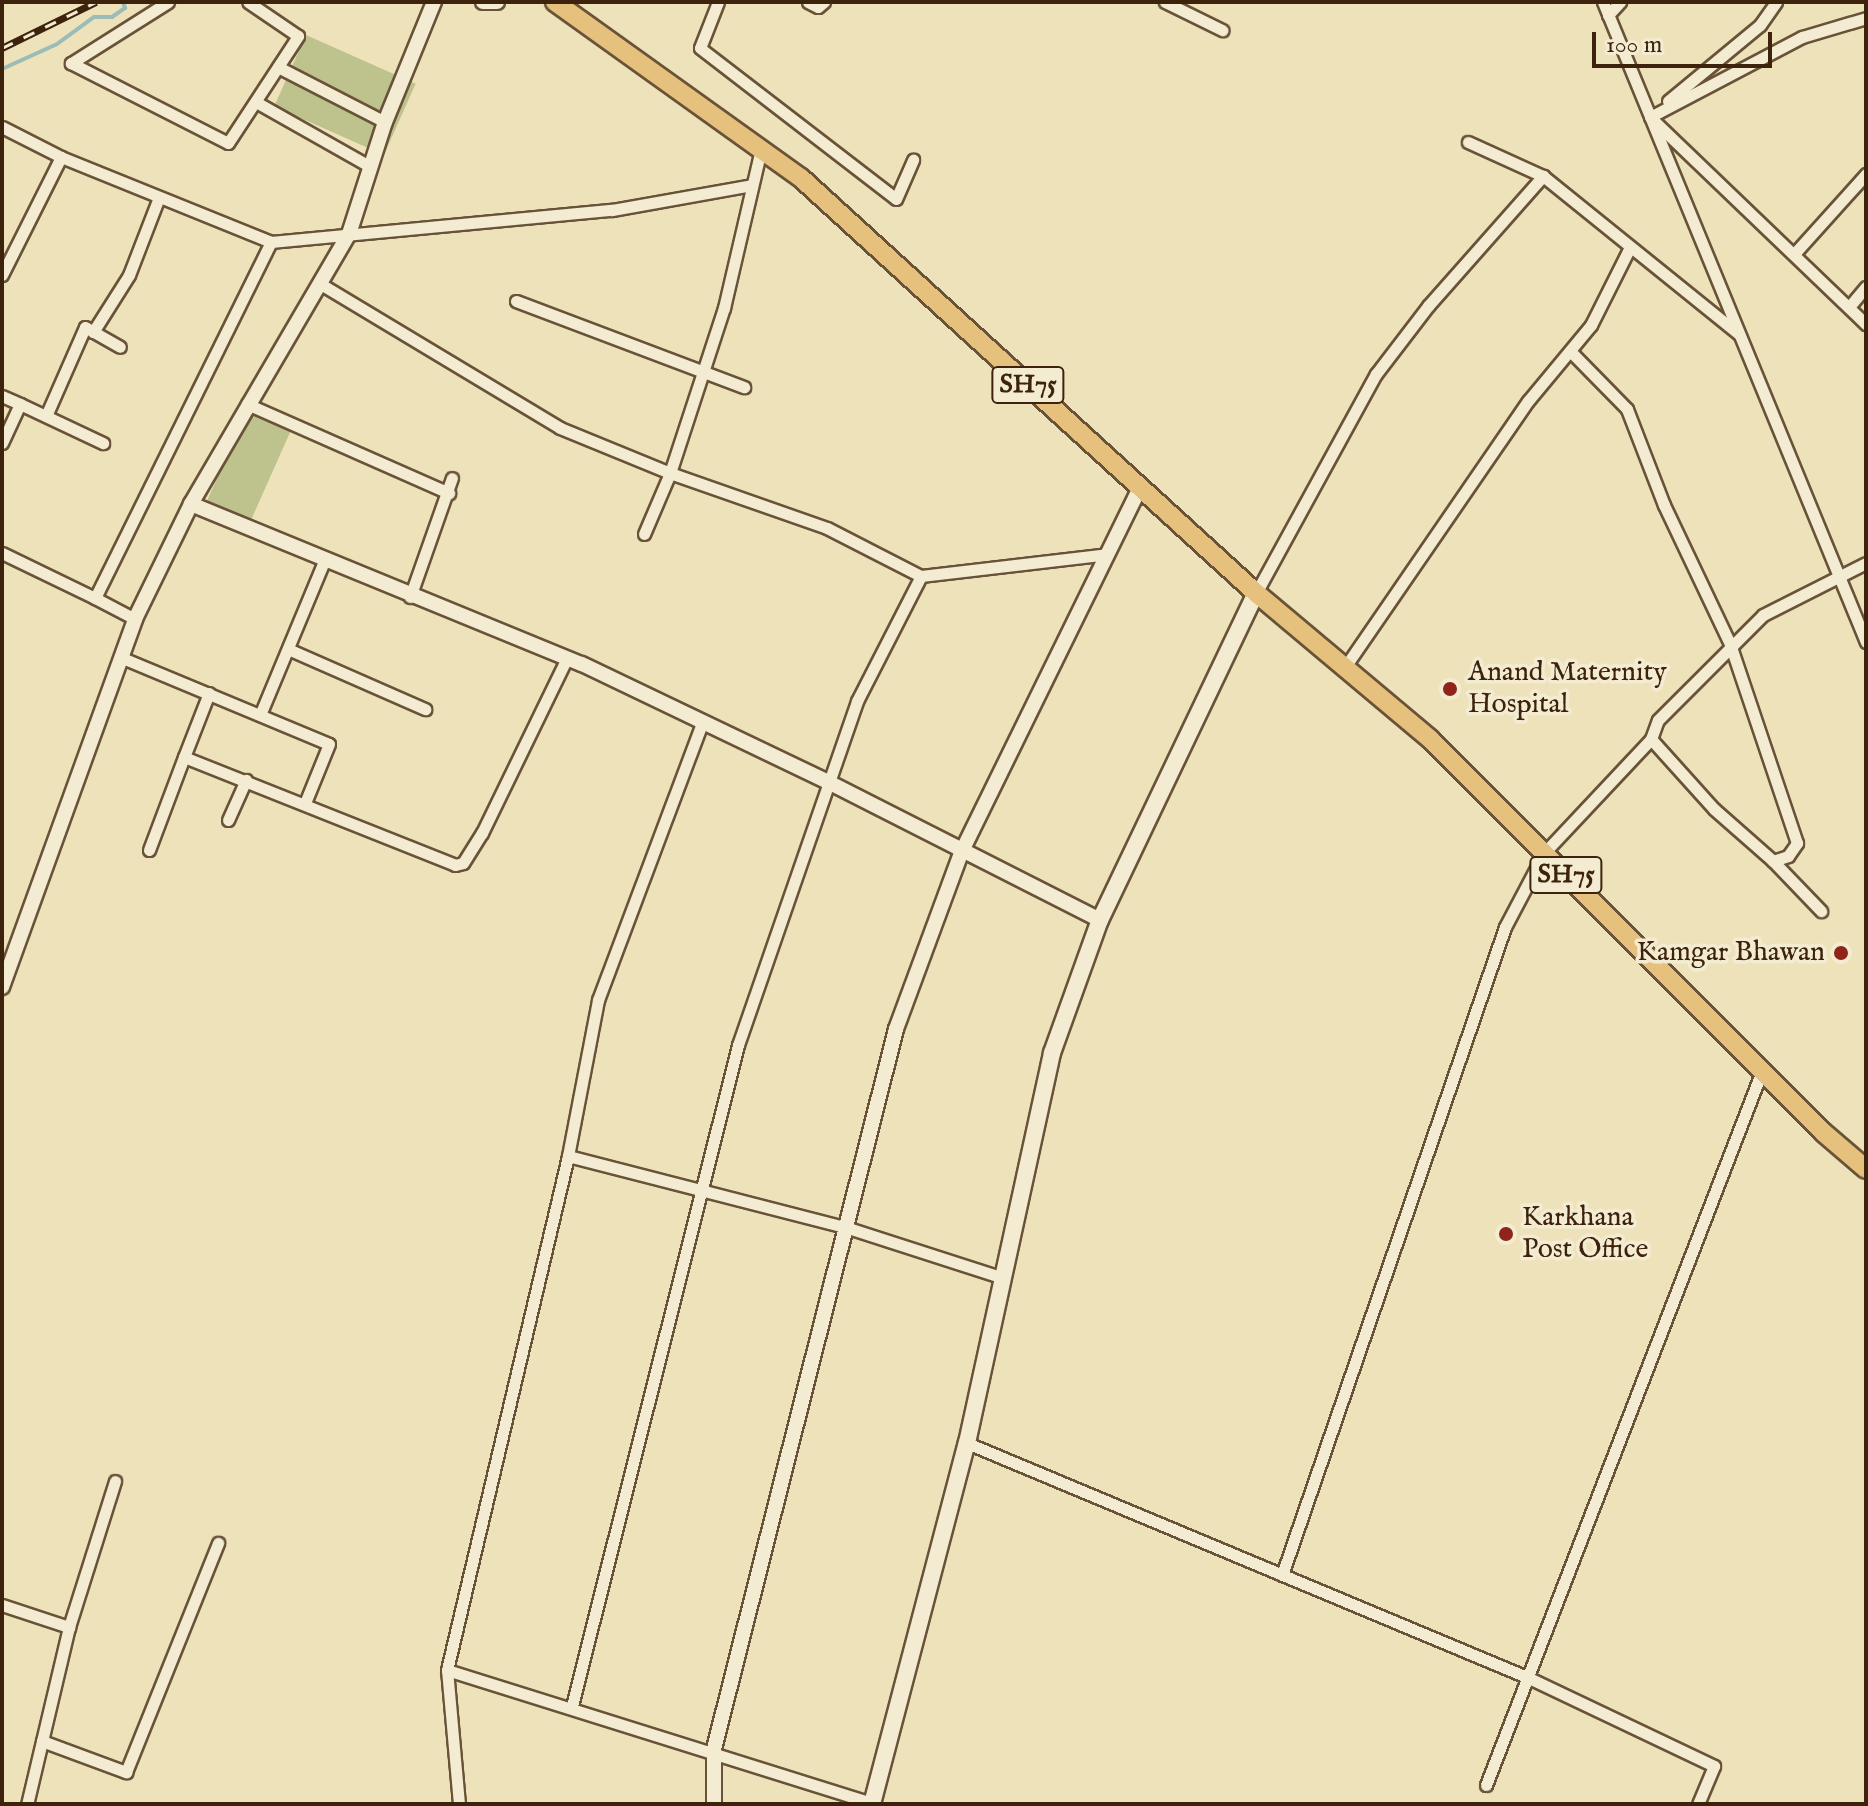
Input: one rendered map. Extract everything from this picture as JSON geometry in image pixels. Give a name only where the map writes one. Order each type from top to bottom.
[{"type":"main road","name":"SH75","points":[[555,2],[812,188],[1256,593],[1430,739],[1762,1071],[1866,1169]]},
{"type":"main road","points":[[872,1804],[967,1443],[1036,1110],[1100,920],[1256,593]]},
{"type":"street","points":[[168,2],[71,63],[228,143],[298,36],[248,2]]},
{"type":"street","points":[[4,978],[135,619],[191,504],[349,234],[385,122],[434,2]]},
{"type":"street","points":[[483,2],[497,2]]},
{"type":"street","points":[[718,2],[700,48],[896,199],[913,160]]},
{"type":"street","points":[[808,2],[818,7],[824,2]]},
{"type":"street","points":[[1165,2],[1222,30]]},
{"type":"street","points":[[1603,2],[1866,642]]},
{"type":"street","points":[[1608,15],[1620,2]]},
{"type":"street","points":[[1650,117],[1760,25],[1776,2]]},
{"type":"street","points":[[1650,117],[1802,37],[1866,18]]},
{"type":"street","points":[[278,67],[385,122]]},
{"type":"street","points":[[256,102],[369,166]]},
{"type":"street","points":[[1650,117],[1866,324]]},
{"type":"street","points":[[2,127],[158,200],[271,242],[612,210],[752,185]]},
{"type":"street","points":[[1468,142],[1543,176],[1739,334]]},
{"type":"street","points":[[644,534],[670,473],[701,370],[724,308],[761,149]]},
{"type":"street","points":[[2,275],[61,157]]},
{"type":"street","points":[[1794,254],[1866,174]]},
{"type":"street","points":[[1256,593],[1376,374],[1428,306],[1543,176]]},
{"type":"street","points":[[93,332],[129,275],[158,200]]},
{"type":"street","points":[[95,598],[271,242]]},
{"type":"street","points":[[1345,667],[1519,414],[1591,325],[1630,247]]},
{"type":"street","points":[[319,283],[560,428],[670,473],[827,528],[921,576],[1107,554]]},
{"type":"street","points":[[1849,307],[1866,287]]},
{"type":"street","points":[[516,301],[744,387]]},
{"type":"street","points":[[46,416],[85,327],[120,347]]},
{"type":"street","points":[[1570,351],[1627,409],[1664,505],[1730,644],[1797,843],[1788,856],[1772,860]]},
{"type":"street","points":[[2,396],[103,443]]},
{"type":"street","points":[[2,443],[20,404]]},
{"type":"street","points":[[247,404],[449,493]]},
{"type":"street","points":[[410,597],[452,478]]},
{"type":"street","points":[[714,1804],[714,1749],[896,1029],[962,851],[1140,487]]},
{"type":"street","points":[[191,504],[410,597],[567,658],[830,783],[1100,920]]},
{"type":"street","points":[[2,553],[135,619]]},
{"type":"street","points":[[260,715],[324,561]]},
{"type":"street","points":[[1282,1575],[1505,927],[1544,853],[1651,739],[1658,720],[1730,644],[1763,615],[1866,563]]},
{"type":"street","points":[[572,1706],[705,1191],[738,1045],[857,701],[921,576]]},
{"type":"street","points":[[288,649],[425,709]]},
{"type":"street","points":[[120,657],[329,744],[305,803]]},
{"type":"street","points":[[184,757],[305,803],[430,858],[463,863],[567,658]]},
{"type":"street","points":[[149,850],[209,693]]},
{"type":"street","points":[[459,1804],[447,1670],[568,1156],[598,1000],[702,723]]},
{"type":"street","points":[[1651,739],[1714,809],[1772,860],[1821,911]]},
{"type":"street","points":[[228,820],[246,780]]},
{"type":"street","points":[[1486,1785],[1762,1071]]},
{"type":"street","points":[[568,1156],[848,1228],[1001,1277]]},
{"type":"street","points":[[967,1443],[1529,1678],[1714,1766],[1698,1804]]},
{"type":"street","points":[[27,1804],[69,1627],[115,1481]]},
{"type":"street","points":[[42,1741],[126,1772],[218,1543]]},
{"type":"street","points":[[2,1605],[69,1627]]},
{"type":"street","points":[[447,1670],[714,1749],[872,1804]]},
{"type":"green space","points":[[306,35],[416,84],[384,155],[274,106]]},
{"type":"green space","points":[[251,402],[295,422],[251,520],[207,501]]},
{"type":"waterway","points":[[2,69],[57,44],[94,17],[112,17],[125,8],[123,2]]},
{"type":"railway","points":[[2,48],[96,2]]},
{"type":"place","name":"Anand Maternity Hospital","points":[[1450,689]]},
{"type":"place","name":"Kamgar Bhawan","points":[[1841,953]]},
{"type":"place","name":"Karkhana Post Office","points":[[1506,1234]]}]
